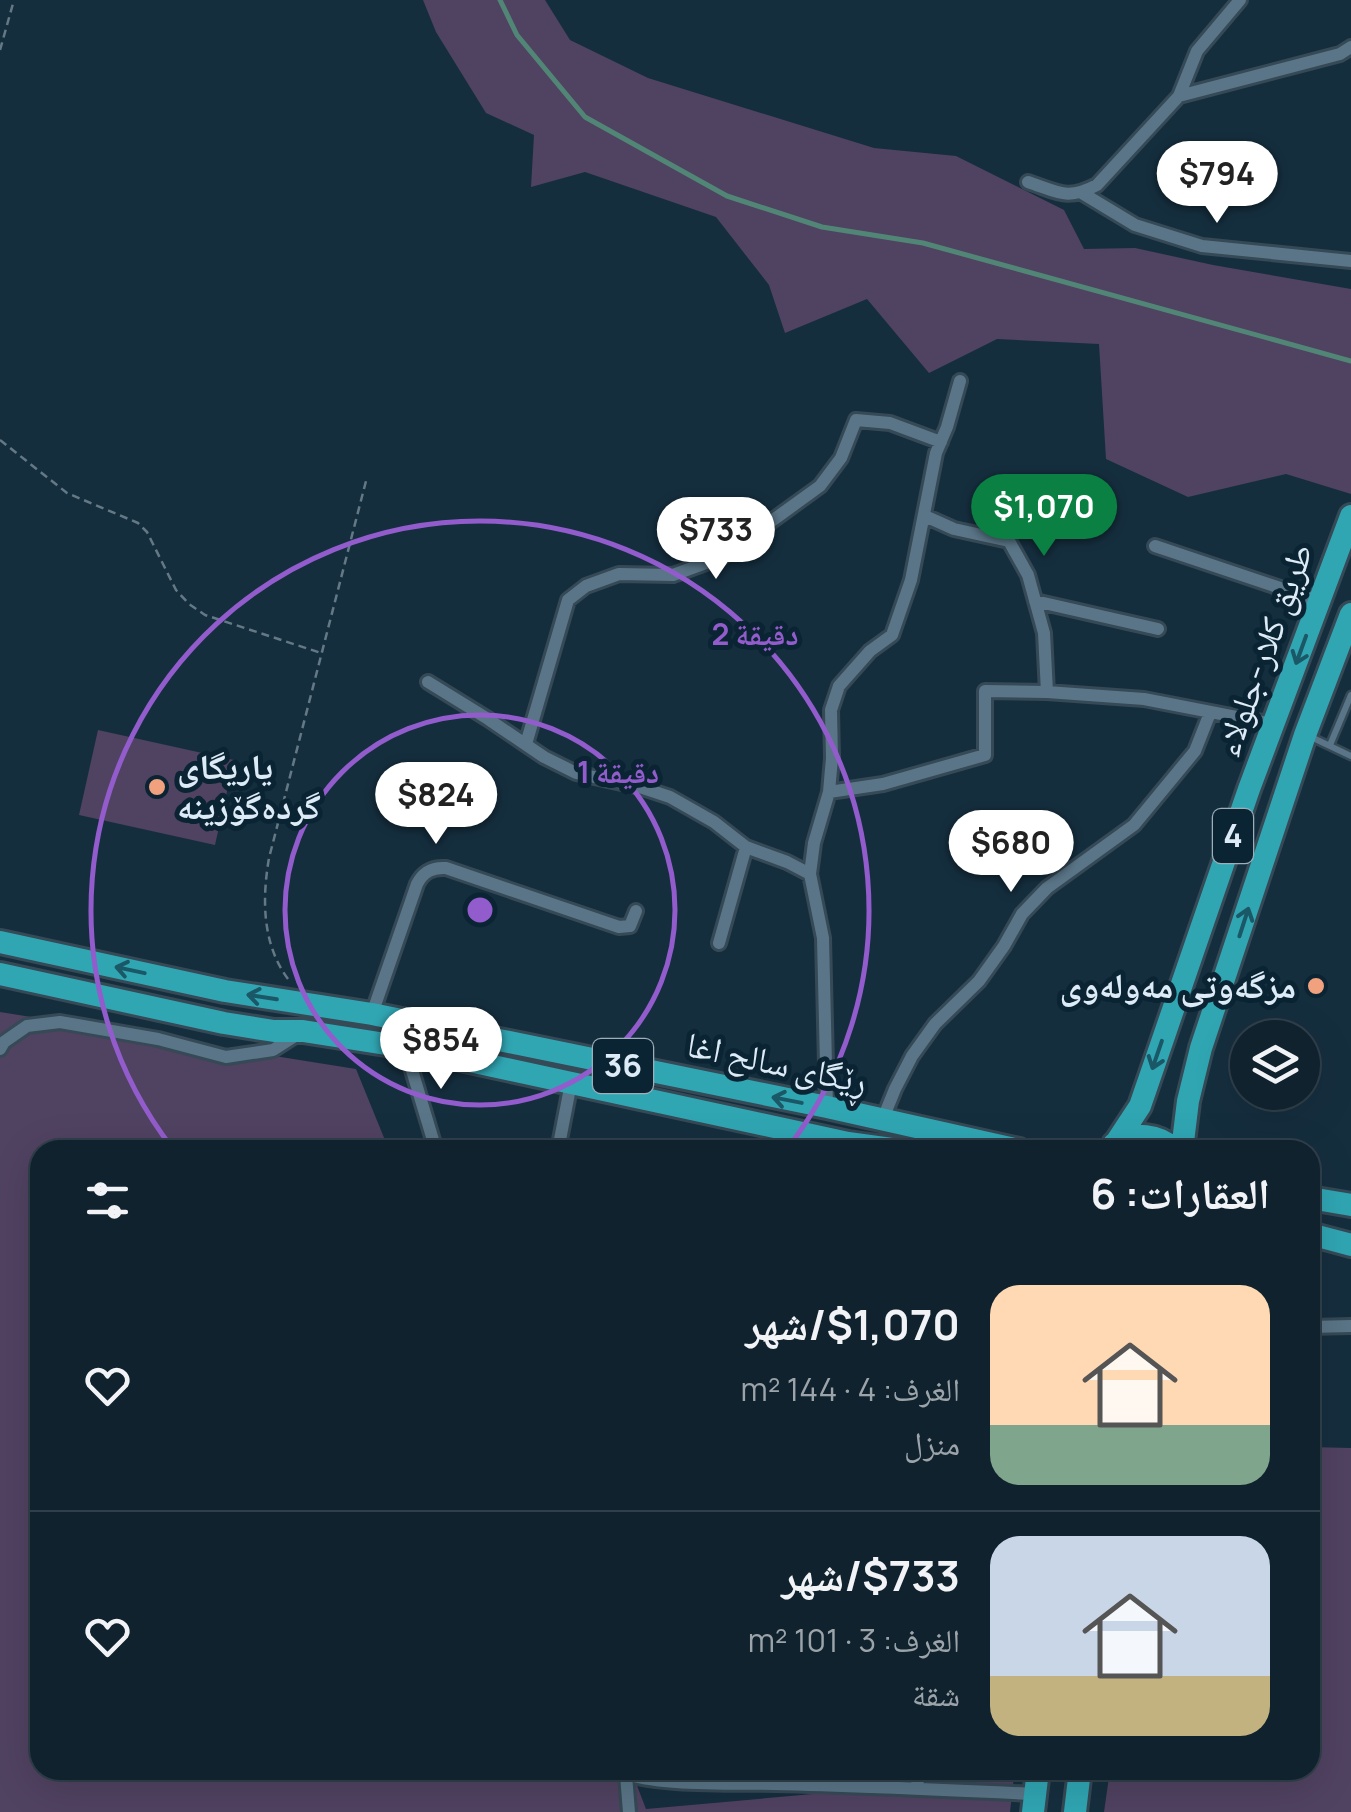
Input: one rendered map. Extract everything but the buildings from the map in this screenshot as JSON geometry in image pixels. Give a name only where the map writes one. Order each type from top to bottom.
[{"type":"highway","name":"طريق كلار-جلولاء","points":[[1115,1140],[1140,1106],[1249,789],[1349,521]]},
{"type":"highway","name":"طريق كلار-جلولاء","points":[[1181,1140],[1202,1048],[1305,735],[1351,614]]},
{"type":"highway","points":[[1249,789],[1286,796]]},
{"type":"highway","name":"ڕێگای سالح اغا","points":[[0,942],[225,991],[372,1014],[972,1140]]},
{"type":"highway","name":"36","points":[[0,974],[224,1023],[405,1047],[571,1083],[782,1140]]},
{"type":"highway","points":[[302,1031],[308,1004]]},
{"type":"highway","name":"4","points":[[1123,1140],[1150,1136],[1162,1140]]},
{"type":"highway","points":[[1320,1200],[1351,1205]]},
{"type":"highway","points":[[1320,1236],[1351,1244]]},
{"type":"highway","points":[[1076,1812],[1079,1780]]},
{"type":"street","points":[[1028,182],[1069,196],[1097,185],[1180,96],[1197,50],[1240,0]]},
{"type":"street","points":[[1180,96],[1340,54],[1351,47]]},
{"type":"street","points":[[1082,193],[1135,225],[1202,246],[1351,261]]},
{"type":"street","points":[[827,1107],[823,938],[810,874],[814,843],[829,792],[831,710],[839,686],[870,651],[892,636],[911,580],[936,453],[948,428],[960,381]]},
{"type":"street","points":[[526,744],[568,600],[586,586],[619,574],[673,576],[722,557],[820,486],[840,458],[856,420],[890,423],[941,442]]},
{"type":"street","points":[[925,516],[954,529],[1008,541],[1028,575],[1036,602],[1044,633],[1047,692]]},
{"type":"street","points":[[1156,546],[1319,601]]},
{"type":"street","points":[[1036,602],[1158,629]]},
{"type":"street","points":[[428,682],[576,773],[670,797],[714,822],[746,847],[810,874]]},
{"type":"street","points":[[829,792],[883,784],[984,755],[985,691],[1144,698],[1273,724]]},
{"type":"street","points":[[882,1121],[912,1056],[935,1024],[979,980],[1022,914],[1048,888],[1134,825],[1195,751],[1210,713]]},
{"type":"street","points":[[719,943],[746,847]]},
{"type":"street","points":[[372,1014],[417,884],[432,870],[446,868],[619,927],[630,926],[636,911]]},
{"type":"street","points":[[0,1049],[26,1026],[60,1022],[158,1039],[226,1056],[273,1050],[302,1031]]},
{"type":"street","points":[[405,1047],[433,1140]]},
{"type":"street","points":[[560,1140],[571,1083]]},
{"type":"street","points":[[1320,1326],[1351,1326]]},
{"type":"street","points":[[623,1780],[629,1812]]},
{"type":"street","points":[[663,1780],[917,1788],[1034,1803]]},
{"type":"street","points":[[917,1788],[918,1780]]},
{"type":"lane","points":[[1330,745],[1351,695]]},
{"type":"lane","points":[[1305,735],[1351,756]]},
{"type":"path","points":[[0,50],[14,0]]},
{"type":"path","points":[[0,440],[68,492],[138,523],[188,604],[205,615],[322,653]]},
{"type":"path","points":[[288,979],[270,941],[264,886],[366,482]]},
{"type":"shaded area","points":[[423,0],[545,0],[570,40],[648,78],[874,148],[956,156],[1064,210],[1084,249],[1135,248],[1351,289],[1351,494],[1286,474],[1188,497],[1106,459],[1099,344],[997,339],[929,373],[867,299],[785,333],[769,285],[716,217],[585,172],[531,187],[534,135],[486,113],[436,32]]},
{"type":"shaded area","name":"یاریگای گردەگۆزینە","points":[[98,730],[234,760],[215,845],[79,815]]},
{"type":"shaded area","points":[[0,1012],[356,1069],[385,1140],[30,1140],[30,1780],[635,1780],[646,1809],[969,1780],[1014,1780],[1010,1812],[0,1812]]},
{"type":"shaded area","points":[[1320,1447],[1351,1448],[1351,1812],[1104,1812],[1109,1780],[1320,1780]]},
{"type":"waterway","points":[[500,0],[517,35],[585,117],[727,196],[822,227],[923,243],[1351,361]]},
{"type":"place","name":"یاریگای گردەگۆزینە","points":[[157,787]]},
{"type":"place","name":"مزگەوتی مەولەوی","points":[[1316,986]]}]
